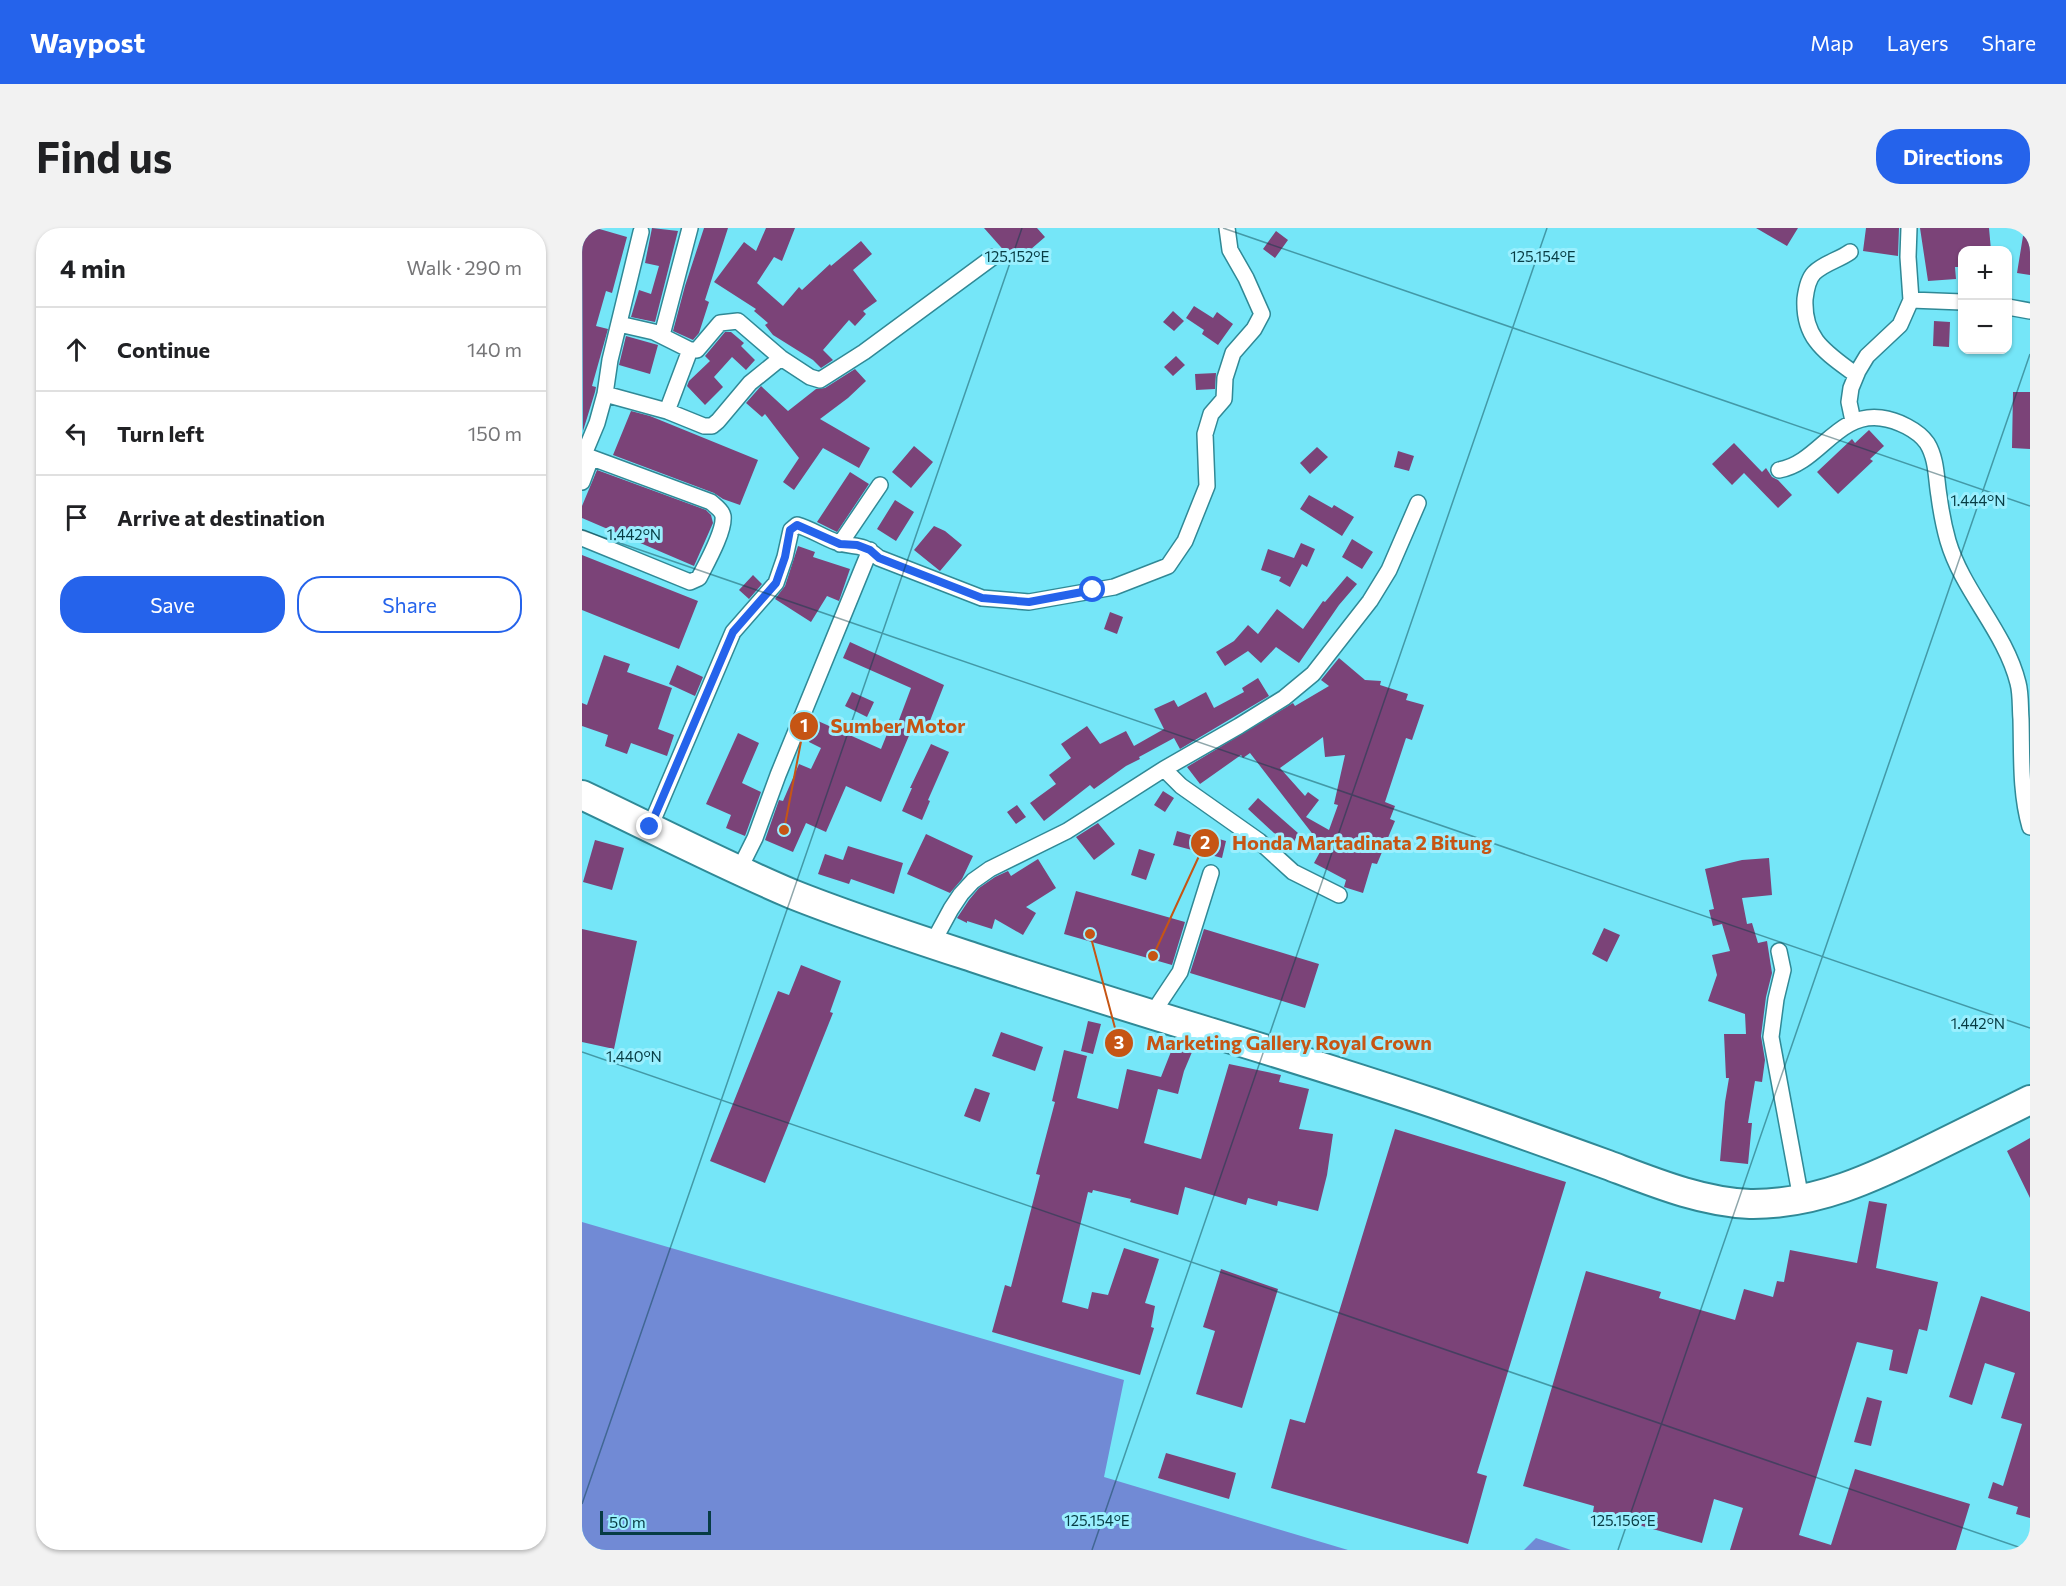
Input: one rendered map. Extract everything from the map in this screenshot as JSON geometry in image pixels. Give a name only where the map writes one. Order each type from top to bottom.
[{"type":"highway","points":[[582,795],[792,894],[932,944],[1290,1056],[1437,1104],[1676,1190],[1720,1200],[1748,1204],[1801,1199],[1850,1187],[1889,1171],[2030,1100]]},
{"type":"street","points":[[662,334],[690,228]]},
{"type":"street","points":[[650,827],[733,632],[776,583],[785,557],[790,530],[797,525],[840,544],[857,545],[870,550],[879,558],[982,598],[1029,602],[1114,586],[1168,566],[1185,541],[1207,486],[1205,434],[1211,414],[1224,399],[1225,378],[1233,353],[1254,329],[1262,314],[1230,250],[1227,228]]},
{"type":"street","points":[[1852,421],[1849,402],[1851,387],[1856,375],[1867,356],[1900,325],[1911,300],[1909,228]]},
{"type":"street","points":[[582,482],[586,457],[605,394],[641,232]]},
{"type":"street","points":[[1850,252],[1837,261],[1821,267],[1812,275],[1806,291],[1805,306],[1806,321],[1818,345],[1856,375]]},
{"type":"street","points":[[619,324],[662,334],[690,350],[699,349],[720,323],[734,320],[741,323],[781,358],[810,377],[822,380],[993,257]]},
{"type":"street","points":[[1911,300],[1958,302]]},
{"type":"street","points":[[2012,308],[2030,311]]},
{"type":"street","points":[[667,411],[690,350]]},
{"type":"street","points":[[605,394],[667,411],[704,426],[712,426],[750,383],[781,358]]},
{"type":"street","points":[[1779,470],[1792,468],[1852,421],[1866,418],[1882,418],[1910,428],[1921,435],[1929,445],[1934,460],[1948,541],[1963,575],[1999,638],[2018,684],[2024,806],[2030,827]]},
{"type":"street","points":[[582,538],[690,582],[699,578],[722,529],[723,516],[711,502],[586,457]]},
{"type":"street","points":[[840,544],[880,485]]},
{"type":"street","points":[[932,944],[961,894],[990,869],[1067,831],[1164,769],[1248,721],[1284,698],[1313,674],[1371,601],[1389,570],[1418,503]]},
{"type":"street","points":[[739,870],[870,550]]},
{"type":"street","points":[[1164,769],[1181,786],[1250,834],[1293,872],[1339,895]]},
{"type":"street","points":[[1152,1014],[1180,972],[1212,873]]},
{"type":"street","points":[[1779,951],[1783,970],[1771,1037],[1801,1199]]},
{"type":"water","points":[[582,1222],[1124,1380],[1104,1477],[1348,1550],[582,1550]]},
{"type":"water","points":[[1536,1538],[1571,1550],[1524,1550]]},
{"type":"building","points":[[582,228],[596,228],[627,237],[612,293],[606,291],[596,326],[608,329],[592,386],[596,387],[595,392],[583,431]]},
{"type":"building","points":[[652,228],[678,231],[655,322],[631,317],[639,290],[651,294],[659,266],[645,263]]},
{"type":"building","points":[[704,228],[728,228],[705,300],[709,302],[699,333],[693,340],[673,331]]},
{"type":"building","points":[[766,228],[795,228],[782,261],[774,257],[757,283],[783,306],[799,287],[802,290],[830,264],[831,266],[861,241],[872,254],[853,270],[877,301],[863,311],[866,314],[855,326],[849,320],[823,350],[833,360],[821,368],[813,360],[773,335],[765,325],[768,323],[754,311],[756,309],[714,282],[744,242],[756,251]]},
{"type":"building","points":[[984,228],[1037,228],[1045,237],[1015,263]]},
{"type":"building","points":[[1756,228],[1798,228],[1787,246]]},
{"type":"building","points":[[1866,228],[1899,228],[1898,256],[1863,251]]},
{"type":"building","points":[[1920,228],[1989,228],[1991,246],[1958,246],[1956,279],[1928,281]]},
{"type":"building","points":[[1276,231],[1288,240],[1275,258],[1263,249]]},
{"type":"building","points":[[2023,236],[2030,237],[2030,275],[2017,273]]},
{"type":"building","points":[[1194,306],[1213,318],[1217,312],[1233,324],[1218,345],[1202,334],[1204,330],[1186,318]]},
{"type":"building","points":[[1173,311],[1184,321],[1174,331],[1163,322]]},
{"type":"building","points":[[1934,321],[1950,322],[1949,347],[1933,346]]},
{"type":"building","points":[[725,332],[731,332],[744,343],[741,346],[755,360],[746,370],[732,357],[714,377],[723,387],[705,405],[687,386],[689,381],[710,361],[705,356]]},
{"type":"building","points":[[626,336],[658,345],[650,374],[619,365]]},
{"type":"building","points":[[1176,356],[1185,365],[1173,376],[1164,367]]},
{"type":"building","points":[[855,369],[866,381],[820,419],[870,448],[859,468],[823,448],[794,490],[783,482],[799,458],[765,414],[762,417],[746,403],[761,386],[788,411],[816,389],[825,388]]},
{"type":"building","points":[[1216,373],[1215,389],[1196,390],[1195,374]]},
{"type":"building","points":[[2013,392],[2030,392],[2030,449],[2012,448]]},
{"type":"building","points":[[631,411],[650,416],[758,460],[740,505],[613,455]]},
{"type":"building","points":[[1869,430],[1884,446],[1870,459],[1873,461],[1838,494],[1817,472],[1852,439],[1855,443]]},
{"type":"building","points":[[1734,443],[1762,472],[1766,468],[1772,477],[1792,495],[1778,508],[1744,473],[1732,485],[1712,464]]},
{"type":"building","points":[[914,446],[933,462],[911,488],[892,472]]},
{"type":"building","points":[[1317,447],[1328,457],[1310,474],[1300,463]]},
{"type":"building","points":[[1398,451],[1414,456],[1409,471],[1394,467]]},
{"type":"building","points":[[597,470],[706,510],[711,515],[713,523],[694,566],[582,518],[582,506]]},
{"type":"building","points":[[850,472],[869,484],[837,532],[817,522]]},
{"type":"building","points":[[1309,495],[1332,508],[1334,505],[1354,517],[1342,536],[1300,509]]},
{"type":"building","points":[[895,500],[914,512],[896,541],[877,529]]},
{"type":"building","points":[[934,526],[945,531],[962,545],[940,571],[914,550]]},
{"type":"building","points":[[1352,539],[1373,552],[1362,569],[1342,557]]},
{"type":"building","points":[[1301,543],[1315,549],[1307,567],[1302,564],[1290,587],[1279,581],[1281,577],[1261,570],[1268,549],[1294,558]]},
{"type":"building","points":[[798,546],[815,552],[813,557],[850,569],[839,601],[827,596],[811,622],[775,599],[785,586]]},
{"type":"building","points":[[582,555],[698,601],[679,649],[582,610]]},
{"type":"building","points":[[753,575],[762,584],[749,599],[739,590]]},
{"type":"building","points":[[1347,576],[1357,584],[1339,605],[1299,663],[1276,647],[1261,663],[1248,651],[1225,666],[1216,652],[1234,641],[1248,625],[1258,634],[1277,609],[1303,629],[1323,601],[1325,602]]},
{"type":"building","points":[[1110,612],[1123,617],[1117,634],[1104,629]]},
{"type":"building","points":[[850,642],[944,685],[924,736],[911,731],[881,802],[846,786],[826,832],[806,823],[793,852],[765,840],[779,800],[783,801],[799,764],[811,769],[821,748],[809,742],[818,721],[881,749],[887,734],[893,736],[911,688],[843,658]]},
{"type":"building","points":[[604,655],[630,664],[627,672],[672,688],[658,729],[674,735],[667,756],[631,743],[627,754],[605,746],[608,735],[582,726],[582,703],[587,705]]},
{"type":"building","points":[[1339,658],[1365,680],[1381,681],[1380,685],[1408,694],[1406,700],[1424,705],[1412,740],[1406,738],[1385,802],[1395,806],[1390,819],[1395,821],[1377,864],[1372,863],[1363,893],[1344,887],[1346,880],[1314,863],[1320,852],[1311,848],[1318,841],[1250,753],[1243,758],[1241,755],[1200,784],[1187,767],[1293,703],[1295,706],[1329,686],[1321,680]],"holes":[[[1323,737],[1325,757],[1345,755],[1334,804],[1338,805],[1329,830],[1306,817],[1319,800],[1308,792],[1305,796],[1280,768]]]},
{"type":"building","points":[[677,665],[703,677],[695,696],[669,684]]},
{"type":"building","points":[[1258,678],[1269,696],[1180,749],[1174,738],[1139,757],[1140,759],[1094,789],[1090,785],[1044,821],[1030,803],[1056,784],[1049,775],[1071,758],[1061,744],[1087,726],[1100,744],[1126,731],[1134,746],[1164,729],[1154,709],[1174,700],[1178,707],[1206,692],[1214,708],[1244,692],[1242,688]]},
{"type":"building","points":[[852,692],[874,702],[867,717],[845,706]]},
{"type":"building","points":[[738,733],[759,743],[742,783],[761,792],[745,836],[726,828],[731,815],[706,804]]},
{"type":"building","points":[[931,744],[949,752],[928,800],[930,801],[922,820],[902,811]]},
{"type":"building","points":[[1163,791],[1174,798],[1165,812],[1154,805]]},
{"type":"building","points":[[1258,798],[1298,833],[1294,842],[1274,833],[1248,809]]},
{"type":"building","points":[[1017,805],[1026,817],[1016,824],[1007,812]]},
{"type":"building","points":[[1098,823],[1115,844],[1094,860],[1076,837]]},
{"type":"building","points":[[1177,831],[1201,838],[1202,834],[1226,841],[1222,858],[1173,845]]},
{"type":"building","points":[[926,834],[973,856],[962,879],[950,893],[907,874]]},
{"type":"building","points":[[595,840],[624,848],[612,890],[583,882]]},
{"type":"building","points":[[848,846],[903,863],[894,894],[851,879],[849,884],[818,874],[825,854],[843,860]]},
{"type":"building","points":[[1139,849],[1155,854],[1146,880],[1131,875]]},
{"type":"building","points":[[1769,858],[1772,895],[1742,898],[1747,924],[1752,923],[1758,943],[1767,941],[1772,973],[1761,1036],[1765,1060],[1762,1082],[1755,1081],[1748,1123],[1752,1123],[1748,1164],[1720,1161],[1729,1078],[1726,1078],[1724,1034],[1746,1034],[1745,1014],[1708,1001],[1717,975],[1712,955],[1730,951],[1722,924],[1713,926],[1709,910],[1714,909],[1705,869],[1742,860]]},
{"type":"building","points":[[1038,859],[1056,888],[1026,907],[1036,913],[1023,935],[995,919],[992,929],[957,918],[979,888],[1008,871],[1011,876]]},
{"type":"building","points":[[1076,891],[1185,922],[1172,965],[1064,934]]},
{"type":"building","points":[[1604,928],[1620,935],[1607,962],[1592,954]]},
{"type":"building","points":[[582,929],[637,941],[614,1049],[582,1042]]},
{"type":"building","points":[[1204,929],[1319,964],[1305,1008],[1190,973]]},
{"type":"building","points":[[801,965],[841,981],[830,1012],[833,1013],[765,1183],[710,1161],[778,991],[789,995]]},
{"type":"building","points":[[1088,1021],[1101,1024],[1093,1054],[1081,1051]]},
{"type":"building","points":[[1001,1032],[1043,1047],[1035,1071],[992,1056]]},
{"type":"building","points":[[1176,1039],[1195,1045],[1184,1071],[1178,1094],[1158,1089],[1144,1143],[1201,1159],[1229,1064],[1281,1075],[1279,1082],[1309,1089],[1299,1129],[1333,1134],[1327,1175],[1318,1211],[1278,1201],[1277,1206],[1248,1198],[1246,1205],[1185,1187],[1178,1215],[1130,1202],[1131,1199],[1093,1190],[1092,1193],[1088,1192],[1062,1302],[1088,1309],[1092,1292],[1108,1295],[1124,1248],[1159,1259],[1145,1303],[1155,1306],[1151,1327],[1154,1328],[1140,1375],[992,1332],[1005,1285],[1011,1287],[1040,1175],[1036,1174],[1055,1102],[1052,1101],[1064,1050],[1087,1056],[1077,1098],[1118,1109],[1127,1069],[1161,1077]]},
{"type":"building","points":[[975,1088],[990,1093],[980,1122],[964,1116]]},
{"type":"building","points":[[1395,1129],[1566,1182],[1477,1473],[1487,1476],[1468,1544],[1271,1488],[1290,1419],[1305,1423]]},
{"type":"building","points":[[2030,1138],[2030,1198],[2007,1151]]},
{"type":"building","points":[[1869,1201],[1887,1204],[1876,1268],[1938,1282],[1927,1331],[1919,1329],[1907,1374],[1889,1370],[1893,1350],[1857,1342],[1799,1535],[1831,1545],[1855,1469],[1970,1504],[1956,1550],[1730,1550],[1743,1508],[1714,1499],[1702,1543],[1593,1512],[1594,1506],[1523,1486],[1586,1271],[1661,1292],[1659,1298],[1735,1320],[1744,1289],[1773,1297],[1777,1281],[1784,1282],[1790,1250],[1857,1263]]},
{"type":"building","points":[[1221,1269],[1278,1289],[1242,1408],[1196,1394],[1215,1331],[1203,1327]]},
{"type":"building","points":[[1981,1296],[2030,1312],[2030,1518],[2016,1514],[2018,1507],[1988,1498],[1993,1482],[2003,1486],[2022,1424],[2001,1418],[2015,1373],[1985,1363],[1972,1405],[1949,1397]]},
{"type":"building","points":[[1867,1397],[1882,1401],[1871,1446],[1854,1442]]},
{"type":"building","points":[[1166,1453],[1236,1473],[1229,1499],[1158,1478]]},
{"type":"place","name":"Sumber Motor","points":[[784,830]]},
{"type":"place","name":"Marketing Gallery Royal Crown","points":[[1090,934]]},
{"type":"place","name":"Honda Martadinata 2 Bitung","points":[[1153,956]]},
{"type":"route","points":[[650,827],[733,632],[776,583],[785,557],[790,530],[797,525],[840,544],[857,545],[870,550],[879,558],[982,598],[1029,602],[1093,590]]}]
